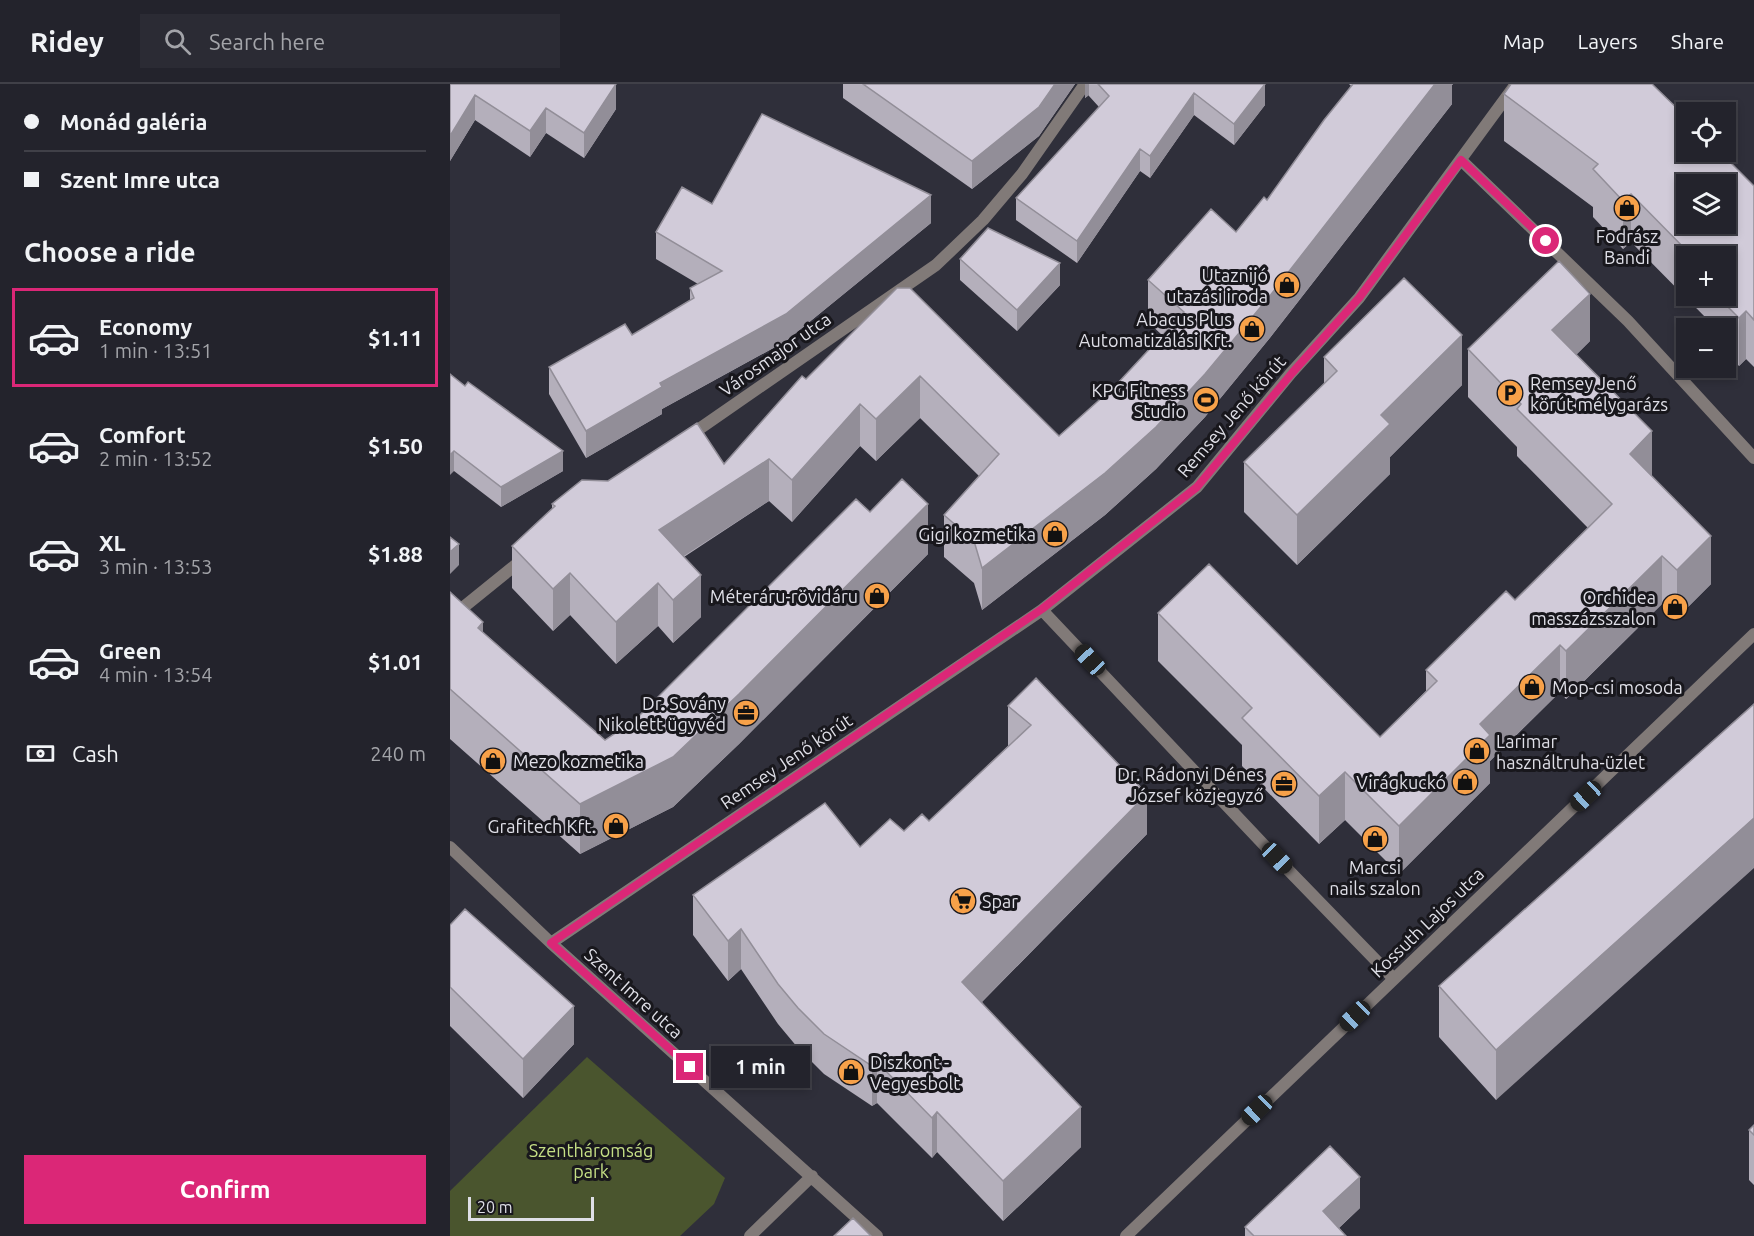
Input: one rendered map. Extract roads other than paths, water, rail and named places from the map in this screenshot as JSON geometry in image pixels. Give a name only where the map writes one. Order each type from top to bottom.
[{"type":"street","name":"Városmajor utca","points":[[682,441],[936,265],[983,220],[1022,174],[1085,84]]},
{"type":"street","name":"Remsey Jenő körút","points":[[551,943],[1042,609],[1197,487],[1292,373],[1359,298],[1516,84]]},
{"type":"street","points":[[1461,160],[1622,314],[1754,458]]},
{"type":"street","points":[[450,618],[531,553]]},
{"type":"street","points":[[1042,609],[1264,846],[1394,979]]},
{"type":"street","name":"Kossuth Lajos utca","points":[[1126,1236],[1754,634]]},
{"type":"street","name":"Szent Imre utca","points":[[450,847],[551,943],[877,1236]]},
{"type":"street","points":[[750,1236],[812,1176]]},
{"type":"place","name":"Fodrász Bandi","points":[[1627,208]]},
{"type":"place","name":"Utaznijó utazási iroda","points":[[1287,285]]},
{"type":"place","name":"Abacus Plus Automatizálási Kft.","points":[[1252,329]]},
{"type":"place","name":"Remsey Jenő körút mélygarázs","points":[[1510,393]]},
{"type":"place","name":"KPG Fitness Studio","points":[[1206,400]]},
{"type":"place","name":"Gigi kozmetika","points":[[1055,534]]},
{"type":"place","name":"Méteráru-rövidáru","points":[[877,596]]},
{"type":"place","name":"Orchidea masszázsszalon","points":[[1675,607]]},
{"type":"place","name":"Mop-csi mosoda","points":[[1532,687]]},
{"type":"place","name":"Dr. Sovány Nikolett ügyvéd","points":[[746,713]]},
{"type":"place","name":"Larimar használtruha-üzlet","points":[[1477,751]]},
{"type":"place","name":"Mezo kozmetika","points":[[493,761]]},
{"type":"place","name":"Virágkuckó","points":[[1465,782]]},
{"type":"place","name":"Dr. Rádonyi Dénes József közjegyző","points":[[1284,784]]},
{"type":"place","name":"Grafitech Kft.","points":[[616,826]]},
{"type":"place","name":"Marcsi nails szalon","points":[[1375,839]]},
{"type":"place","name":"Spar","points":[[963,901]]},
{"type":"place","name":"Diszkont - Vegyesbolt","points":[[851,1072]]},
{"type":"park label","name":"Szentháromság park","points":[[591,1160]]}]
